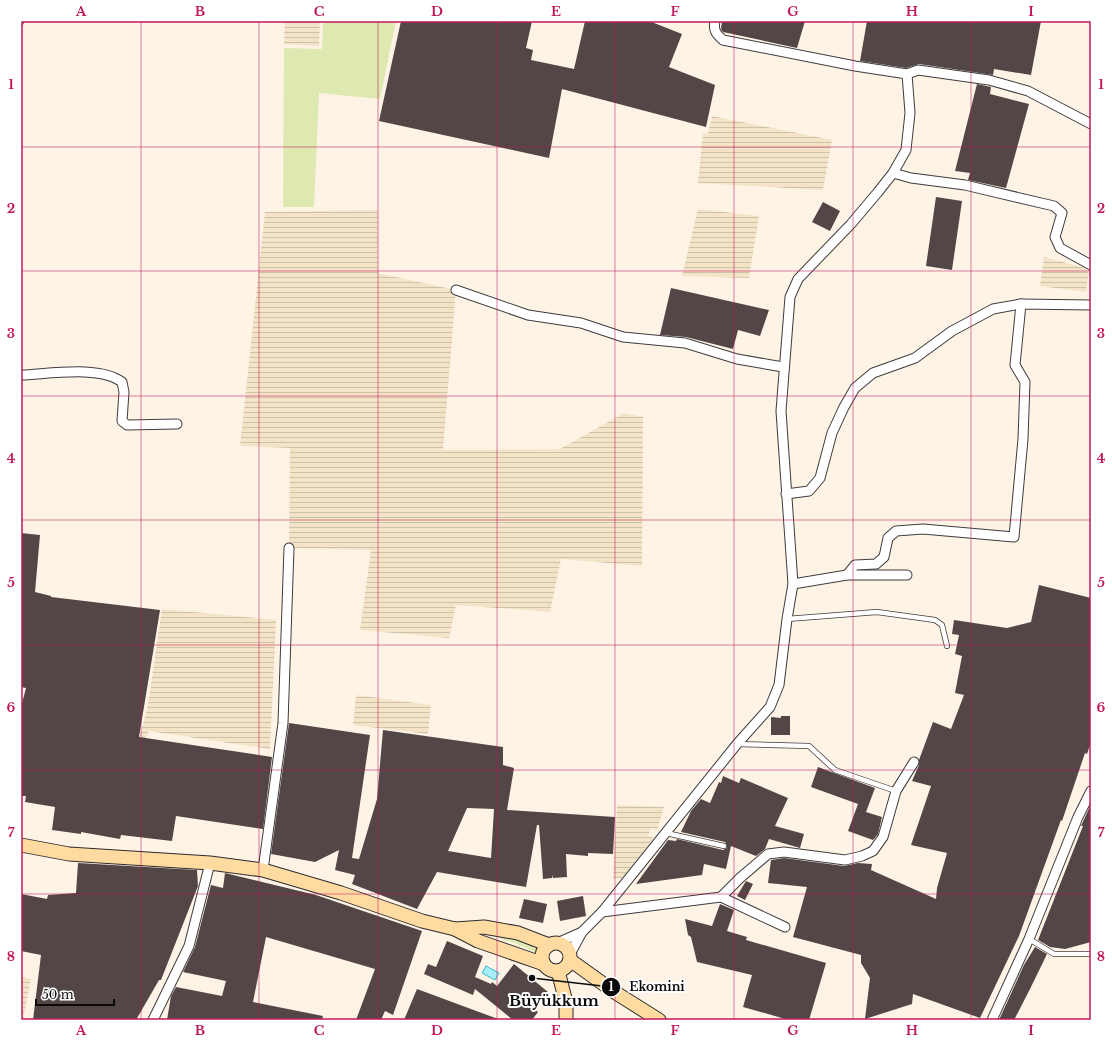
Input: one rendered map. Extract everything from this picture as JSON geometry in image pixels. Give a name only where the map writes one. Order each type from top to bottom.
[{"type":"street","points":[[715,21],[714,27],[716,35],[723,40],[855,66],[907,74],[918,70],[989,80],[1028,91],[1091,124]]},
{"type":"street","points":[[21,845],[69,854],[210,863],[263,870],[341,893],[422,921],[455,929],[478,941],[544,964],[550,969],[558,971],[565,967],[582,932],[602,912],[737,744],[770,707],[779,685],[793,584],[780,411],[790,297],[798,279],[851,224],[893,173],[906,150],[910,113],[907,74]]},
{"type":"street","points":[[893,173],[911,178],[965,184],[1054,206],[1062,213],[1055,237],[1060,248],[1091,265]]},
{"type":"street","points":[[456,290],[528,315],[581,323],[623,337],[686,343],[737,359],[783,367]]},
{"type":"street","points":[[786,494],[810,491],[820,478],[832,433],[844,407],[855,388],[873,373],[915,358],[952,331],[993,309],[1021,304],[1091,305]]},
{"type":"street","points":[[847,575],[855,565],[876,564],[884,557],[888,538],[896,531],[923,529],[1014,537],[1023,439],[1025,382],[1015,365],[1021,304]]},
{"type":"street","points":[[21,375],[94,373],[113,376],[122,382],[124,392],[122,421],[127,425],[177,424]]},
{"type":"street","points":[[263,870],[283,723],[289,548]]},
{"type":"street","points":[[793,584],[847,575],[907,575]]},
{"type":"street","points":[[721,897],[768,854],[784,852],[845,860],[862,856],[873,850],[883,837],[896,791],[914,762]]},
{"type":"street","points":[[992,1020],[1029,939],[1078,817],[1091,791]]},
{"type":"street","points":[[153,1020],[189,946],[210,863]]},
{"type":"street","points":[[602,912],[721,897],[785,927]]},
{"type":"street","points":[[455,929],[484,927],[518,933],[553,944],[565,946],[570,957],[616,993],[659,1020]]},
{"type":"street","points":[[544,964],[544,951],[553,944],[582,932]]},
{"type":"street","points":[[558,971],[566,1002],[566,1020]]},
{"type":"lane","points":[[787,619],[877,612],[935,620],[942,625],[948,646]]},
{"type":"lane","points":[[737,744],[809,746],[835,770],[896,791]]},
{"type":"lane","points":[[666,833],[724,846]]},
{"type":"lane","points":[[1029,939],[1054,954],[1091,954]]},
{"type":"shaded area","points":[[285,21],[320,21],[319,46],[284,44]]},
{"type":"shaded area","points":[[712,116],[832,140],[823,190],[698,183],[703,133],[708,134]]},
{"type":"shaded area","points":[[698,209],[759,216],[749,278],[682,276]]},
{"type":"shaded area","points":[[378,210],[378,273],[456,290],[443,450],[560,449],[624,413],[643,417],[642,566],[561,559],[550,612],[456,605],[449,638],[360,630],[371,550],[289,548],[290,448],[240,446],[265,212]]},
{"type":"shaded area","points":[[1044,257],[1089,269],[1086,292],[1040,286]]},
{"type":"shaded area","points":[[162,609],[276,620],[270,749],[149,731],[142,745],[138,743],[148,705]]},
{"type":"shaded area","points":[[356,695],[431,705],[428,734],[353,725]]},
{"type":"shaded area","points":[[617,805],[664,807],[657,830],[651,828],[648,836],[654,838],[622,878],[613,878]]},
{"type":"shaded area","points":[[21,977],[31,979],[23,1020],[21,1020]]},
{"type":"green space","points":[[323,21],[396,21],[380,99],[319,93],[314,207],[283,207],[284,48],[322,49]]},
{"type":"green space","points":[[487,934],[515,937],[541,946],[537,953],[515,943]]},
{"type":"water","points":[[486,966],[499,973],[495,980],[482,973]]},
{"type":"building","points":[[401,21],[532,21],[526,48],[533,50],[531,60],[574,69],[585,21],[649,21],[682,34],[669,67],[715,85],[706,127],[562,89],[549,158],[379,121]]},
{"type":"building","points":[[722,21],[805,21],[797,48],[723,32],[721,29]]},
{"type":"building","points":[[867,21],[1041,21],[1031,75],[994,69],[993,75],[919,64],[906,68],[860,61]]},
{"type":"building","points":[[977,84],[991,87],[990,94],[1029,104],[1006,188],[968,180],[970,173],[955,171]]},
{"type":"building","points":[[936,197],[962,201],[952,270],[926,266]]},
{"type":"building","points":[[823,202],[840,211],[830,231],[812,222]]},
{"type":"building","points":[[671,288],[769,310],[760,336],[738,330],[733,349],[686,337],[660,335]]},
{"type":"building","points":[[21,533],[40,535],[35,592],[51,597],[160,610],[139,737],[272,757],[263,829],[176,816],[172,841],[121,835],[120,839],[81,832],[81,834],[52,830],[55,807],[25,802],[26,796],[21,796],[21,707],[26,688],[21,687]]},
{"type":"building","points":[[1039,585],[1091,598],[1091,742],[1087,754],[1085,753],[1062,821],[1061,820],[1019,936],[980,1018],[913,994],[912,1004],[865,1019],[870,978],[861,963],[861,955],[793,937],[807,887],[768,883],[771,860],[784,858],[844,866],[858,863],[872,864],[871,870],[936,899],[937,888],[947,853],[911,845],[931,786],[912,781],[919,765],[919,760],[933,722],[951,729],[964,695],[955,693],[962,656],[955,654],[959,635],[952,634],[954,620],[1007,628],[1031,622]]},
{"type":"building","points":[[781,716],[790,716],[790,735],[771,735],[771,717],[781,718]]},
{"type":"building","points":[[289,723],[370,735],[352,858],[359,859],[377,799],[383,730],[503,747],[503,765],[514,768],[507,810],[615,817],[613,854],[588,853],[588,856],[566,854],[567,877],[553,878],[552,875],[552,878],[543,879],[539,825],[537,825],[526,887],[437,872],[417,909],[352,884],[355,875],[335,870],[339,850],[315,862],[271,854]],"holes":[[[467,808],[494,809],[491,858],[448,851]]]},
{"type":"building","points":[[818,767],[875,788],[866,812],[882,817],[878,834],[873,840],[848,831],[858,804],[811,787]]},
{"type":"building","points":[[723,776],[739,783],[741,778],[788,798],[775,826],[804,834],[800,848],[769,839],[765,849],[756,856],[731,846],[726,869],[704,864],[702,875],[636,884],[668,840],[676,841],[677,839],[723,850],[727,848],[725,842],[681,832],[691,811],[701,799],[710,803],[719,782],[721,783]]},
{"type":"building","points":[[1091,804],[1091,942],[1065,949],[1050,947],[1038,940],[1083,826],[1081,826]]},
{"type":"building","points":[[78,863],[197,870],[198,886],[161,980],[159,980],[136,1020],[33,1020],[41,955],[21,951],[21,894],[47,899],[48,895],[76,893]]},
{"type":"building","points":[[225,873],[316,895],[422,931],[393,1015],[385,1011],[381,1020],[356,1020],[375,969],[266,937],[253,1002],[323,1016],[322,1020],[167,1020],[171,996],[176,987],[222,996],[226,981],[183,972],[195,947],[211,885],[223,888]]},
{"type":"building","points":[[746,881],[753,884],[745,900],[737,896]]},
{"type":"building","points":[[583,896],[586,916],[560,921],[557,901]]},
{"type":"building","points":[[524,899],[547,904],[543,923],[519,918]]},
{"type":"building","points":[[720,904],[734,910],[727,931],[747,937],[746,940],[826,963],[809,1020],[789,1020],[743,1007],[752,975],[697,962],[691,937],[688,935],[685,919],[712,926]]},
{"type":"building","points":[[447,941],[483,956],[475,977],[491,984],[492,982],[497,986],[514,964],[548,992],[534,1009],[538,1012],[532,1020],[513,1020],[475,989],[473,995],[424,974],[428,964],[436,967]]},
{"type":"building","points":[[1035,947],[1047,954],[1030,989],[1014,1020],[999,1020],[1024,965]]},
{"type":"building","points":[[417,989],[498,1019],[498,1020],[404,1020]]},
{"type":"place","name":"Ekomini","points":[[532,978]]},
{"type":"district","name":"Büyükkum","points":[[554,1000]]}]
